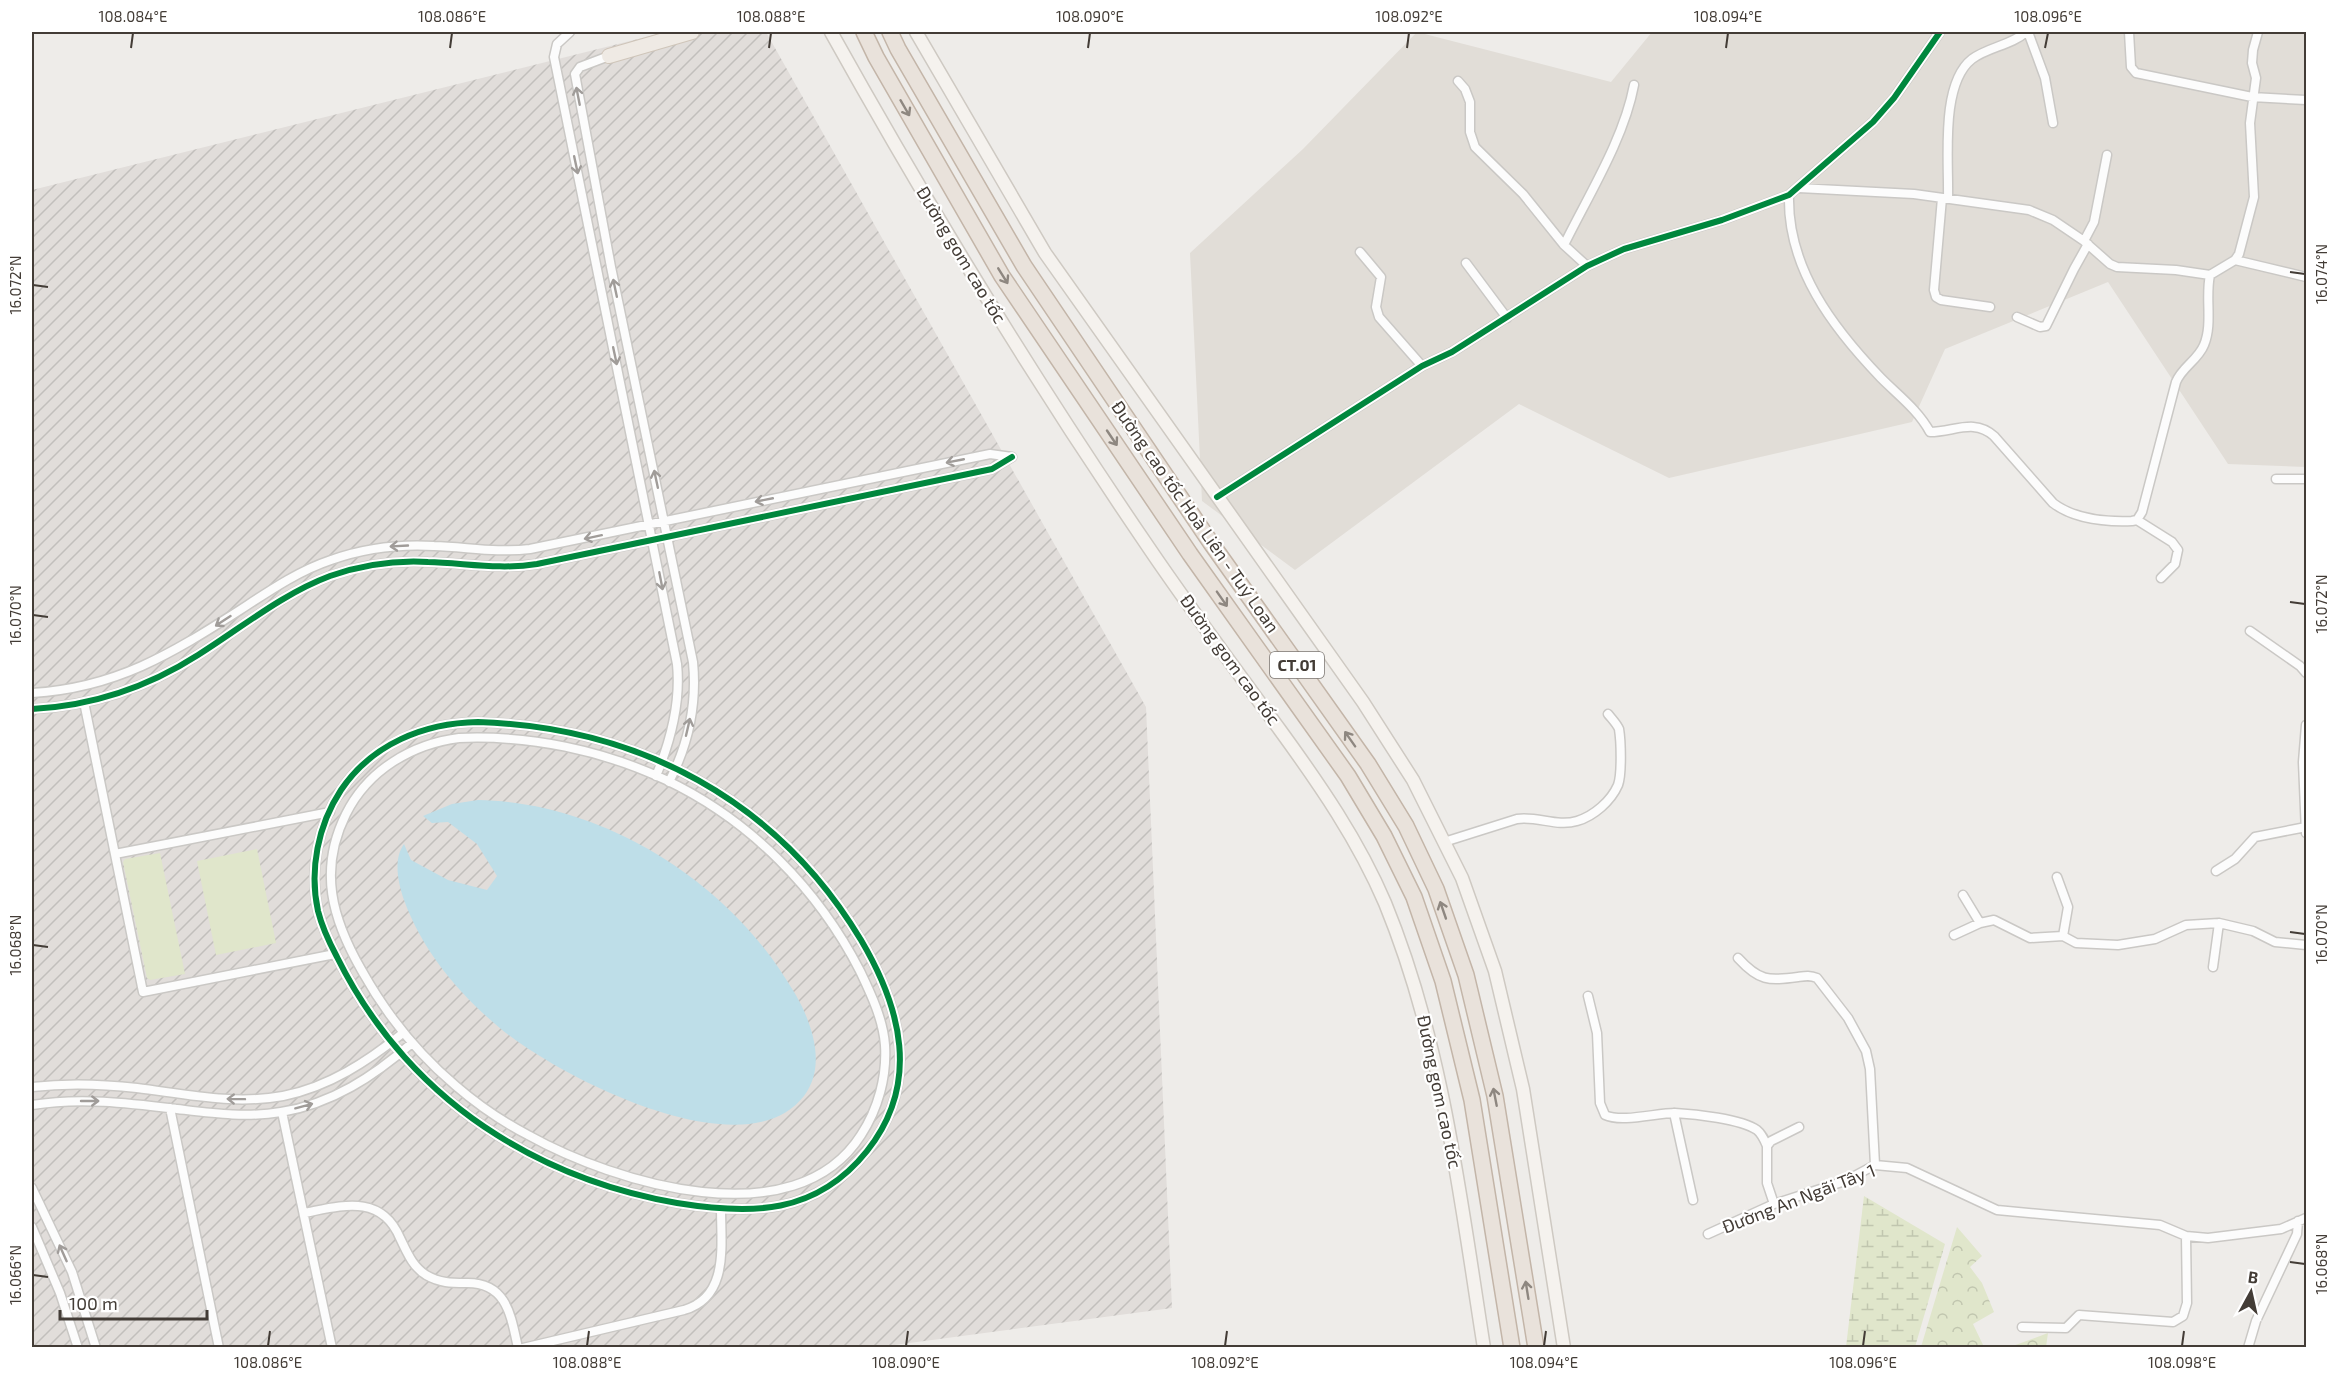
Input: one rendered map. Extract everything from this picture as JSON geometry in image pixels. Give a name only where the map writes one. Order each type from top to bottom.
[{"type":"highway","name":"Đường cao tốc Hoà Liên - Tuý Loan","points":[[864,32],[876,57],[1002,276],[1190,554],[1347,776],[1384,836],[1414,897],[1443,981],[1472,1100],[1512,1347]]},
{"type":"highway","name":"Đường cao tốc Hoà Liên - Tuý Loan","points":[[890,32],[1024,266],[1211,543],[1368,764],[1406,826],[1436,890],[1466,975],[1496,1096],[1536,1347]]},
{"type":"main road","points":[[609,56],[693,32]]},
{"type":"main road","name":"Đường gom cao tốc","points":[[831,32],[983,294],[1149,549],[1320,786],[1358,844],[1384,903],[1419,998],[1445,1105],[1484,1347]]},
{"type":"main road","points":[[916,32],[1045,253],[1375,722],[1413,780],[1462,878],[1495,972],[1518,1067],[1564,1347]]},
{"type":"street","points":[[570,32],[557,44],[554,57],[650,524],[678,674],[676,710],[656,776]]},
{"type":"street","points":[[1217,497],[1422,366],[1452,352],[1587,266],[1624,249],[1722,220],[1789,195],[1873,122],[1894,98],[1940,32]]},
{"type":"street","points":[[1990,307],[1941,300],[1936,297],[1934,290],[1945,198],[1950,104],[1956,80],[1970,61],[2027,32],[2045,78],[2053,123]]},
{"type":"street","points":[[2127,32],[2131,67],[2136,73],[2252,97],[2307,100]]},
{"type":"street","points":[[1799,188],[1889,192],[2037,212],[2086,243],[2103,259],[2117,267],[2176,270],[2210,275],[2235,260],[2242,247],[2253,197],[2250,123],[2256,78],[2252,63],[2253,50],[2258,32]]},
{"type":"street","points":[[609,56],[580,67],[575,74],[611,267],[665,520],[694,673],[690,719],[676,768],[669,782]]},
{"type":"street","points":[[1458,81],[1465,89],[1470,102],[1470,132],[1475,147],[1523,195],[1564,245],[1587,266]]},
{"type":"street","points":[[1564,245],[1620,131],[1629,108],[1634,85]]},
{"type":"street","points":[[2017,317],[2040,327],[2046,326],[2094,222],[2106,155]]},
{"type":"street","points":[[1789,195],[1788,220],[1808,278],[1821,305],[1856,351],[1916,410],[1930,432],[1971,426],[1984,428],[2046,496],[2060,508],[2073,514],[2094,518],[2137,520],[2172,542],[2178,550],[2175,564],[2161,578]]},
{"type":"street","points":[[1360,252],[1381,277],[1376,307],[1380,317],[1422,366]]},
{"type":"street","points":[[2235,260],[2307,277]]},
{"type":"street","points":[[1466,263],[1507,318]]},
{"type":"street","points":[[2137,520],[2142,512],[2176,382],[2182,370],[2201,350],[2206,339],[2207,291],[2210,275]]},
{"type":"street","points":[[32,693],[84,686],[132,672],[185,645],[299,573],[352,553],[410,546],[486,551],[542,548],[665,520],[990,454],[1012,457],[992,469],[543,563],[491,568],[402,561],[356,568],[328,577],[290,596],[198,656],[134,688],[84,702],[32,710]]},
{"type":"street","points":[[2276,479],[2307,478]]},
{"type":"street","points":[[2250,631],[2300,666],[2307,674]]},
{"type":"street","points":[[84,702],[143,992],[335,954]]},
{"type":"street","points":[[1444,842],[1517,819],[1530,817],[1562,824],[1580,820],[1597,811],[1618,784],[1620,754],[1618,727],[1608,714]]},
{"type":"street","points":[[478,722],[542,727],[593,737],[676,768],[729,799],[763,825],[800,859],[837,904],[865,947],[895,1012],[900,1040],[899,1068],[893,1104],[885,1124],[867,1152],[842,1177],[809,1196],[769,1208],[721,1209],[663,1200],[603,1185],[525,1151],[485,1128],[434,1088],[391,1042],[357,994],[335,954],[321,920],[315,886],[318,846],[330,812],[347,782],[371,758],[405,736],[439,725],[478,722]]},
{"type":"street","points":[[2307,725],[2303,762],[2307,833]]},
{"type":"street","points":[[472,738],[528,741],[606,757],[656,776],[709,805],[753,837],[795,876],[825,913],[847,947],[873,1000],[885,1046],[883,1077],[878,1102],[871,1119],[856,1143],[834,1164],[812,1179],[774,1191],[728,1194],[662,1184],[596,1166],[527,1135],[454,1085],[412,1042],[391,1017],[358,965],[342,933],[333,907],[331,881],[334,845],[346,814],[365,786],[391,763],[411,751],[446,740],[472,738]]},
{"type":"street","points":[[115,854],[330,812]]},
{"type":"street","points":[[2216,871],[2235,859],[2255,837],[2306,822]]},
{"type":"street","points":[[2057,878],[2068,908],[2063,936]]},
{"type":"street","points":[[1963,895],[1980,923]]},
{"type":"street","points":[[825,913],[837,904]]},
{"type":"street","points":[[1954,935],[1980,923],[1994,920],[2030,938],[2063,936],[2076,943],[2118,945],[2155,939],[2186,925],[2219,923],[2253,931],[2275,942],[2307,945]]},
{"type":"street","points":[[2213,967],[2219,923]]},
{"type":"street","points":[[1738,958],[1753,973],[1766,980],[1808,976],[1817,978],[1856,1030],[1869,1060],[1875,1165]]},
{"type":"street","points":[[1587,996],[1599,1042],[1599,1092],[1605,1115],[1616,1118],[1674,1113],[1751,1127],[1763,1137],[1767,1146],[1767,1183],[1774,1204]]},
{"type":"street","points":[[32,1087],[105,1086],[220,1098],[264,1098],[300,1091],[331,1080],[360,1064],[404,1033]]},
{"type":"street","points":[[32,1105],[72,1101],[107,1101],[240,1115],[282,1112],[319,1102],[351,1088],[369,1077],[412,1042]]},
{"type":"street","points":[[170,1108],[219,1347]]},
{"type":"street","points":[[282,1112],[332,1347]]},
{"type":"street","points":[[1674,1113],[1693,1200]]},
{"type":"street","points":[[1767,1146],[1799,1127]]},
{"type":"street","points":[[856,1143],[867,1152]]},
{"type":"street","name":"Đường An Ngãi Tây 1","points":[[1708,1234],[1774,1204],[1845,1180],[1875,1165],[1907,1167],[1998,1210],[2160,1225],[2186,1236],[2208,1238],[2281,1229],[2302,1219]]},
{"type":"street","points":[[32,1188],[72,1272],[96,1347]]},
{"type":"street","points":[[304,1213],[352,1204],[368,1207],[382,1214],[394,1227],[408,1255],[421,1271],[433,1279],[446,1283],[482,1285],[500,1296],[509,1308],[518,1347]]},
{"type":"street","points":[[523,1347],[698,1305],[713,1288],[719,1274],[721,1209]]},
{"type":"street","points":[[2248,1347],[2256,1321],[2302,1219]]},
{"type":"street","points":[[32,1227],[60,1293],[78,1347]]},
{"type":"street","points":[[2022,1327],[2066,1328],[2079,1315],[2173,1322],[2183,1316],[2187,1303],[2186,1236]]},
{"type":"shaded area","points":[[666,32],[766,32],[1146,707],[1172,1308],[872,1348],[32,1347],[32,190]]},
{"type":"shaded area","points":[[1417,32],[1611,82],[1652,32],[2306,32],[2306,467],[2228,464],[2108,282],[1945,349],[1912,422],[1669,478],[1519,404],[1295,570],[1202,501],[1190,253],[1303,149]]},
{"type":"green space","points":[[257,849],[276,943],[216,955],[197,861]]},
{"type":"green space","points":[[160,853],[185,974],[150,980],[147,978],[123,862],[125,859]]},
{"type":"green space","points":[[1864,1196],[1945,1244],[1915,1347],[1846,1347]]},
{"type":"green space","points":[[1957,1227],[1982,1256],[1970,1267],[1982,1283],[1994,1312],[1973,1324],[1984,1347],[1921,1347]]},
{"type":"green space","points":[[2048,1333],[2046,1347],[2010,1347]]},
{"type":"water","points":[[478,800],[522,804],[566,814],[608,829],[649,849],[687,874],[722,903],[753,935],[780,970],[804,1011],[812,1032],[816,1065],[814,1076],[804,1096],[776,1117],[739,1125],[697,1121],[651,1109],[606,1091],[528,1049],[486,1016],[457,987],[421,937],[404,900],[398,871],[399,857],[404,844],[411,860],[448,880],[487,890],[497,876],[477,844],[448,822],[432,823],[423,816],[452,804]]},
{"type":"cycle path","points":[[1217,497],[1422,366],[1452,352],[1587,266],[1624,249],[1722,220],[1789,195],[1873,122],[1894,98],[1940,32]]},
{"type":"cycle path","points":[[32,709],[97,699],[159,677],[198,655],[295,592],[312,583],[354,569],[403,562],[496,566],[537,564],[992,469],[1012,457]]},
{"type":"cycle path","points":[[478,722],[537,727],[594,738],[648,756],[698,780],[745,811],[788,848],[827,891],[861,940],[875,966],[895,1019],[899,1045],[899,1072],[894,1099],[884,1125],[867,1151],[847,1172],[826,1188],[804,1199],[781,1206],[756,1209],[704,1207],[630,1193],[561,1169],[497,1135],[448,1099],[426,1079],[385,1034],[351,984],[329,940],[318,911],[315,895],[315,864],[321,833],[341,790],[368,760],[401,739],[419,732],[458,723],[478,722]]}]
